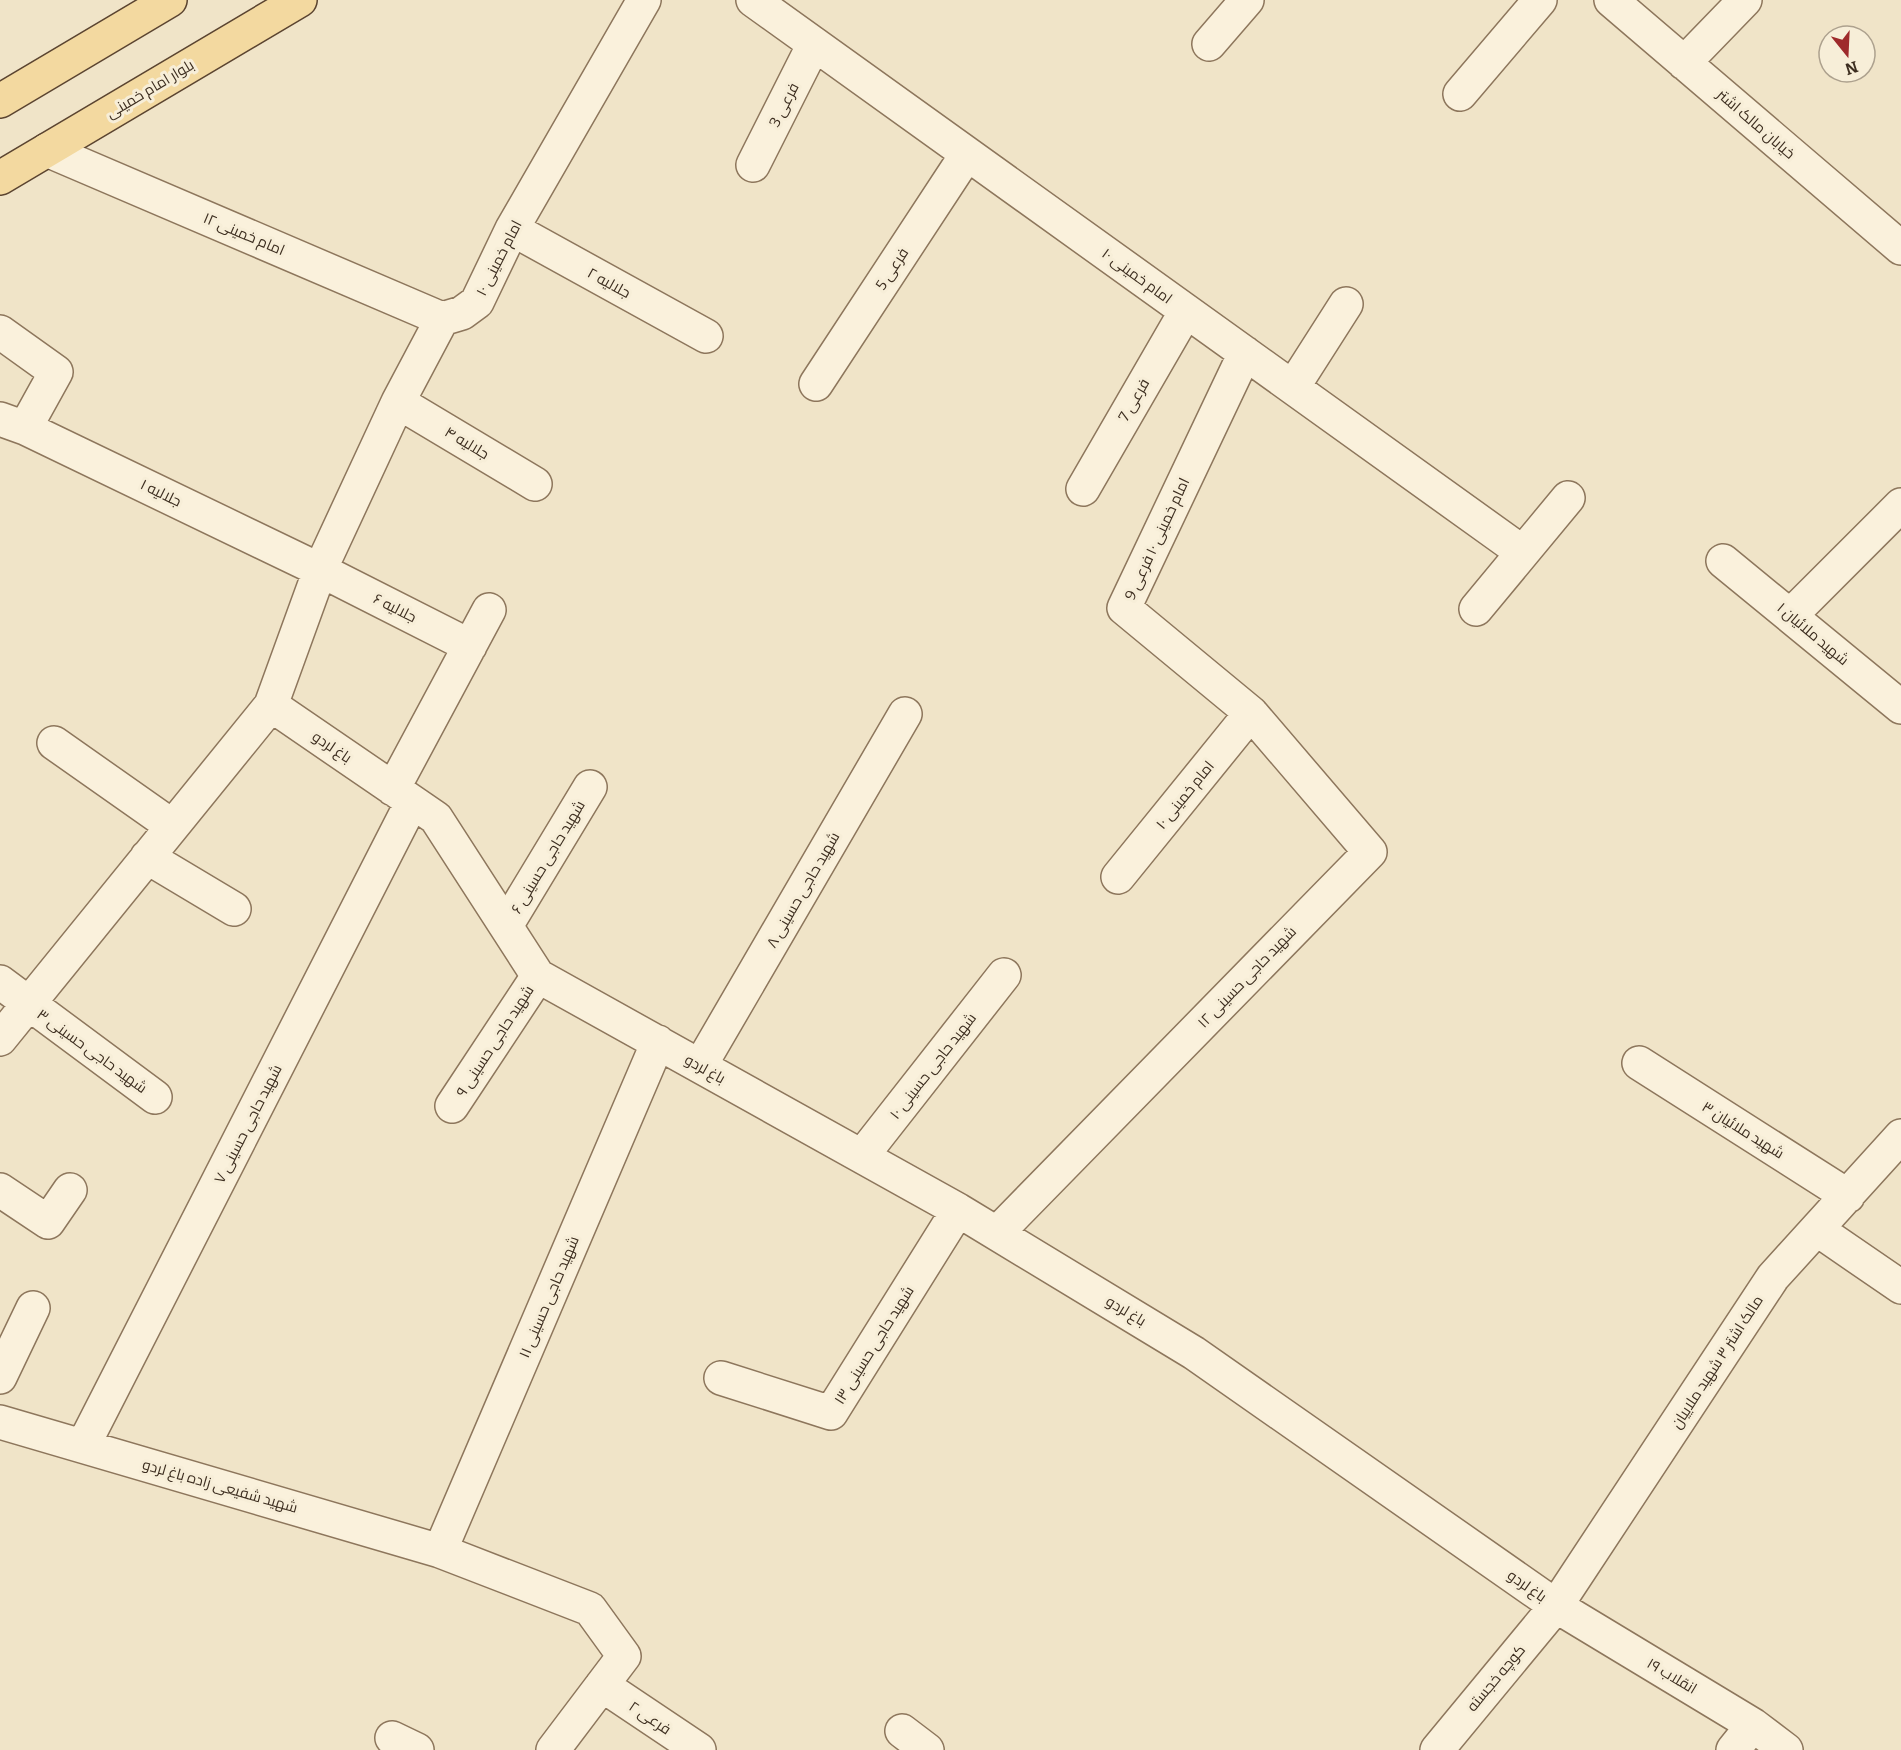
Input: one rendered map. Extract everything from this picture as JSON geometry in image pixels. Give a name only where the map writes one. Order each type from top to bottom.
[{"type":"main road","points":[[0,101],[170,0]]},
{"type":"main road","name":"بلوار امام خمینی","points":[[0,178],[300,0]]},
{"type":"street","name":"امام خمینی ۱۰","points":[[442,319],[462,313],[477,302],[512,229],[644,0]]},
{"type":"street","name":"امام خمینی ۱۰","points":[[753,0],[1522,552]]},
{"type":"street","points":[[1209,44],[1247,0]]},
{"type":"street","points":[[1460,94],[1540,0]]},
{"type":"street","name":"خیابان مالک اشتر","points":[[1611,0],[1901,248]]},
{"type":"street","points":[[1684,63],[1745,0]]},
{"type":"street","name":"فرعی 3","points":[[753,165],[814,44]]},
{"type":"street","name":"امام خمینی ۱۲","points":[[47,150],[442,319]]},
{"type":"street","name":"فرعی 5","points":[[816,384],[967,154]]},
{"type":"street","name":"جلالیه ۲","points":[[512,229],[706,336]]},
{"type":"street","points":[[1293,387],[1346,304]]},
{"type":"street","name":"فرعی 7","points":[[1083,489],[1186,311]]},
{"type":"street","points":[[0,1038],[271,705],[320,570],[398,402],[442,319]]},
{"type":"street","points":[[0,332],[56,372],[12,424]]},
{"type":"street","name":"امام خمینی ۱۰ فرعی 9","points":[[1245,353],[1124,608],[1251,713]]},
{"type":"street","name":"جلالیه ۴","points":[[398,402],[535,484]]},
{"type":"street","name":"جلالیه ۱","points":[[12,424],[320,570]]},
{"type":"street","points":[[1476,609],[1568,498]]},
{"type":"street","points":[[1791,615],[1901,505]]},
{"type":"street","name":"شهید ملائیان ۱","points":[[1723,561],[1901,707]]},
{"type":"street","name":"جلالیه ۶","points":[[320,570],[470,646]]},
{"type":"street","name":"شهید حاجی حسینی ۷","points":[[83,1446],[403,795],[470,646],[489,610]]},
{"type":"street","name":"باغ لردو","points":[[271,705],[436,818],[538,976],[958,1210],[1194,1353],[1556,1606]]},
{"type":"street","name":"امام خمینی ۱۰","points":[[1118,877],[1251,713]]},
{"type":"street","name":"شهید حاجی حسینی ۱۲","points":[[996,1233],[1370,852],[1251,713]]},
{"type":"street","name":"شهید حاجی حسینی ۸","points":[[700,1066],[905,714]]},
{"type":"street","points":[[54,743],[172,826]]},
{"type":"street","name":"شهید حاجی حسینی ۶","points":[[506,926],[590,787]]},
{"type":"street","points":[[147,857],[234,909]]},
{"type":"street","name":"شهید حاجی حسینی ۱۰","points":[[862,1156],[1004,975]]},
{"type":"street","name":"شهید حاجی حسینی ۹","points":[[452,1106],[538,976]]},
{"type":"street","name":"شهید حاجی حسینی ۳","points":[[0,982],[155,1098]]},
{"type":"street","name":"شهید حاجی حسینی ۱۱","points":[[440,1551],[658,1042]]},
{"type":"street","name":"شهید ملائیان ۳","points":[[1638,1063],[1848,1196]]},
{"type":"street","name":"مالک اشتر ۳ شهید ملاییان","points":[[1556,1606],[1773,1277],[1901,1136]]},
{"type":"street","points":[[0,1190],[48,1222],[70,1190]]},
{"type":"street","name":"شهید حاجی حسینی ۱۳","points":[[721,1378],[831,1413],[958,1210]]},
{"type":"street","points":[[1818,1230],[1901,1287]]},
{"type":"street","points":[[0,1377],[33,1308]]},
{"type":"street","name":"شهید شفیعی زاده باغ لردو","points":[[0,1422],[440,1551],[590,1609],[624,1656],[602,1685]]},
{"type":"street","name":"انقلاب ۱۹","points":[[1556,1606],[1743,1738],[1786,1750]]},
{"type":"street","name":"کوچه خجسته","points":[[1437,1750],[1556,1606]]},
{"type":"street","points":[[553,1750],[602,1685]]},
{"type":"street","name":"فرعی ۲","points":[[602,1685],[699,1750]]}]
